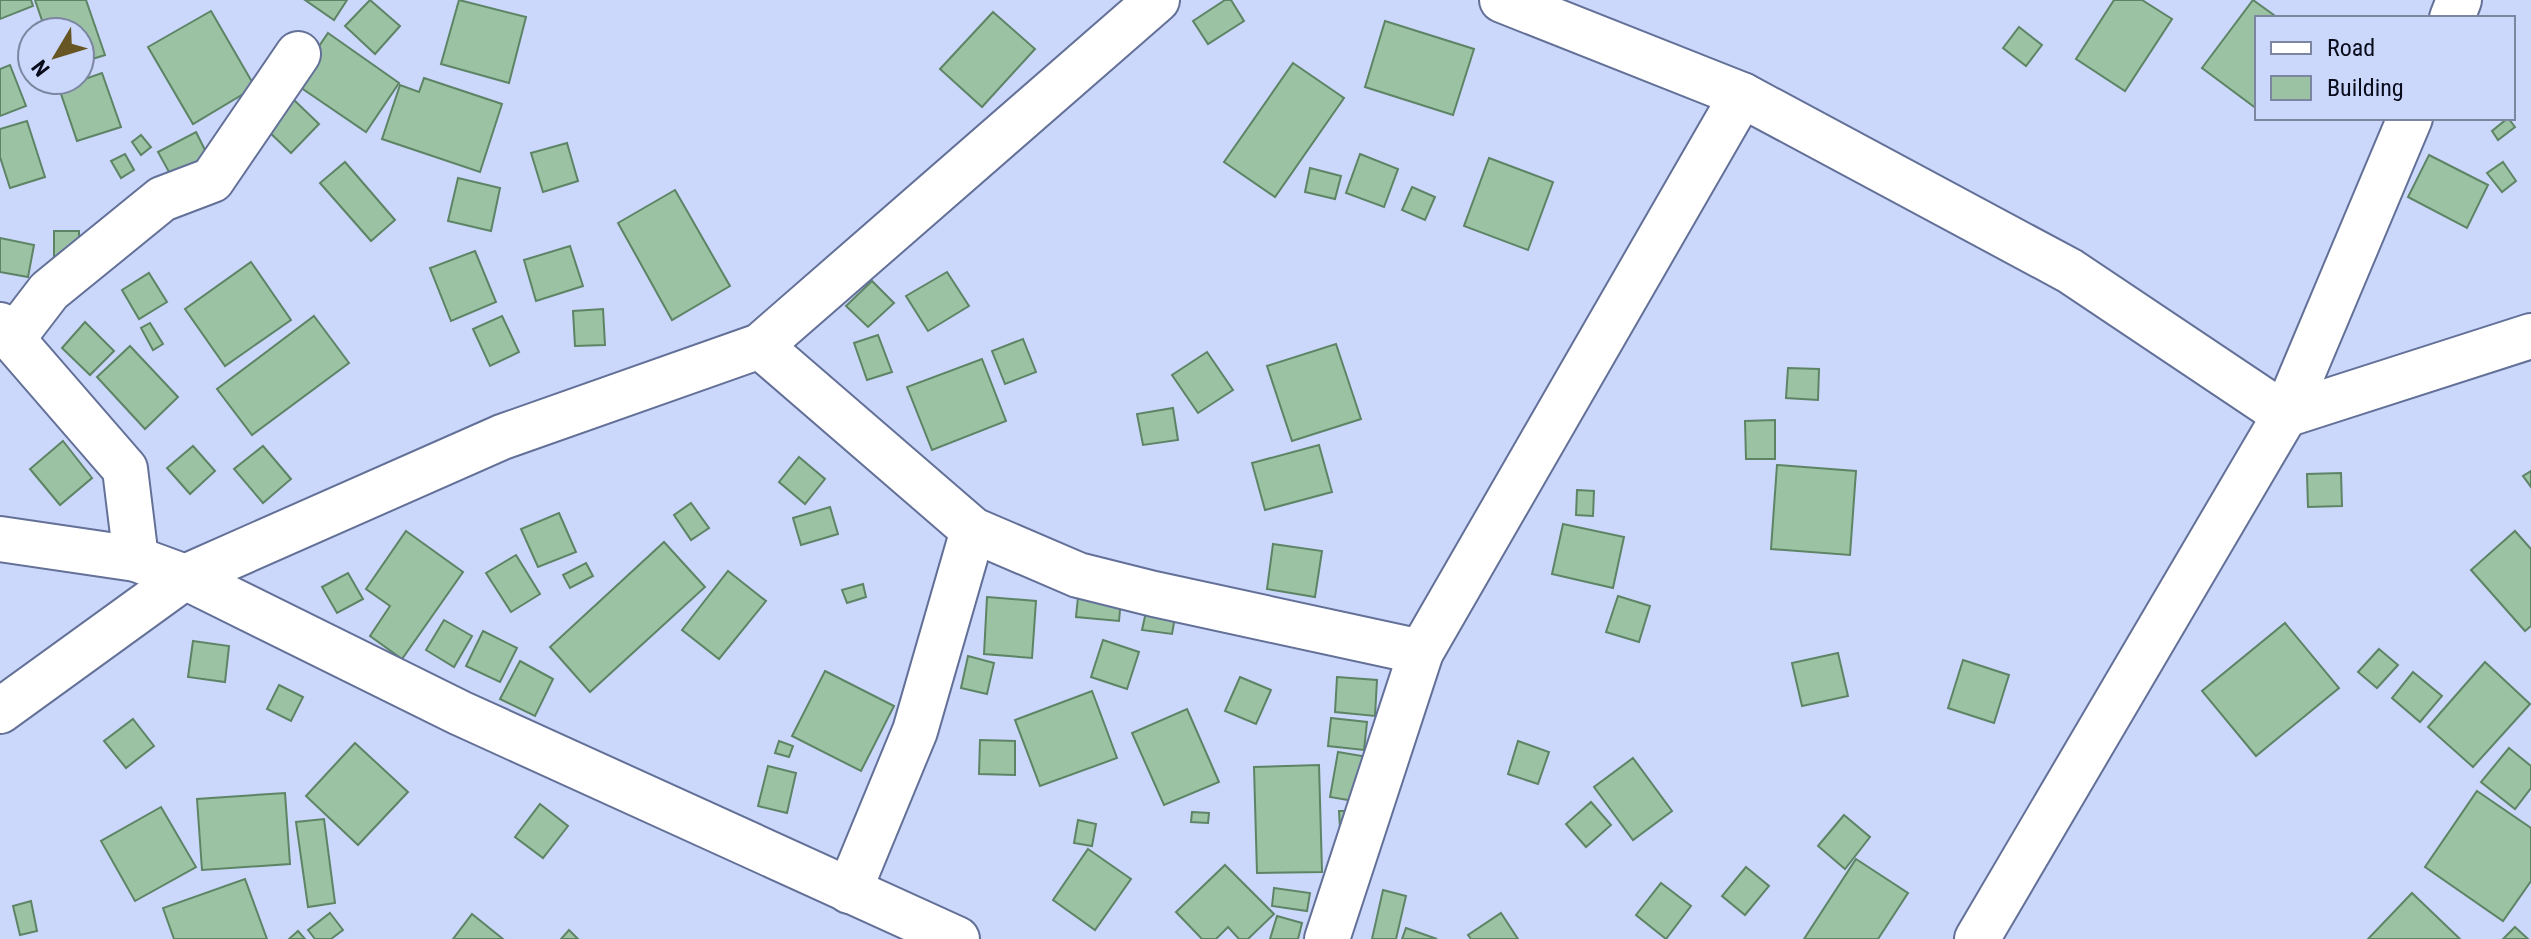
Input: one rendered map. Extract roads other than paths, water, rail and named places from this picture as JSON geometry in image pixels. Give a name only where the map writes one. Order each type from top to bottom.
[{"type":"street","points":[[0,711],[185,577],[502,437],[760,346],[1157,0]]},
{"type":"street","points":[[1502,0],[1742,95],[2070,271],[2285,415]]},
{"type":"street","points":[[136,559],[125,469],[7,332],[49,291],[162,199],[212,180],[298,54]]},
{"type":"street","points":[[1327,939],[1421,652],[1742,95]]},
{"type":"street","points":[[1977,939],[2285,415],[2409,120]]},
{"type":"street","points":[[2285,415],[2531,336]]},
{"type":"street","points":[[760,346],[973,530],[1078,575],[1421,652]]},
{"type":"street","points":[[849,891],[915,731],[973,530]]},
{"type":"street","points":[[0,539],[136,559],[185,577],[460,713],[957,939]]}]
